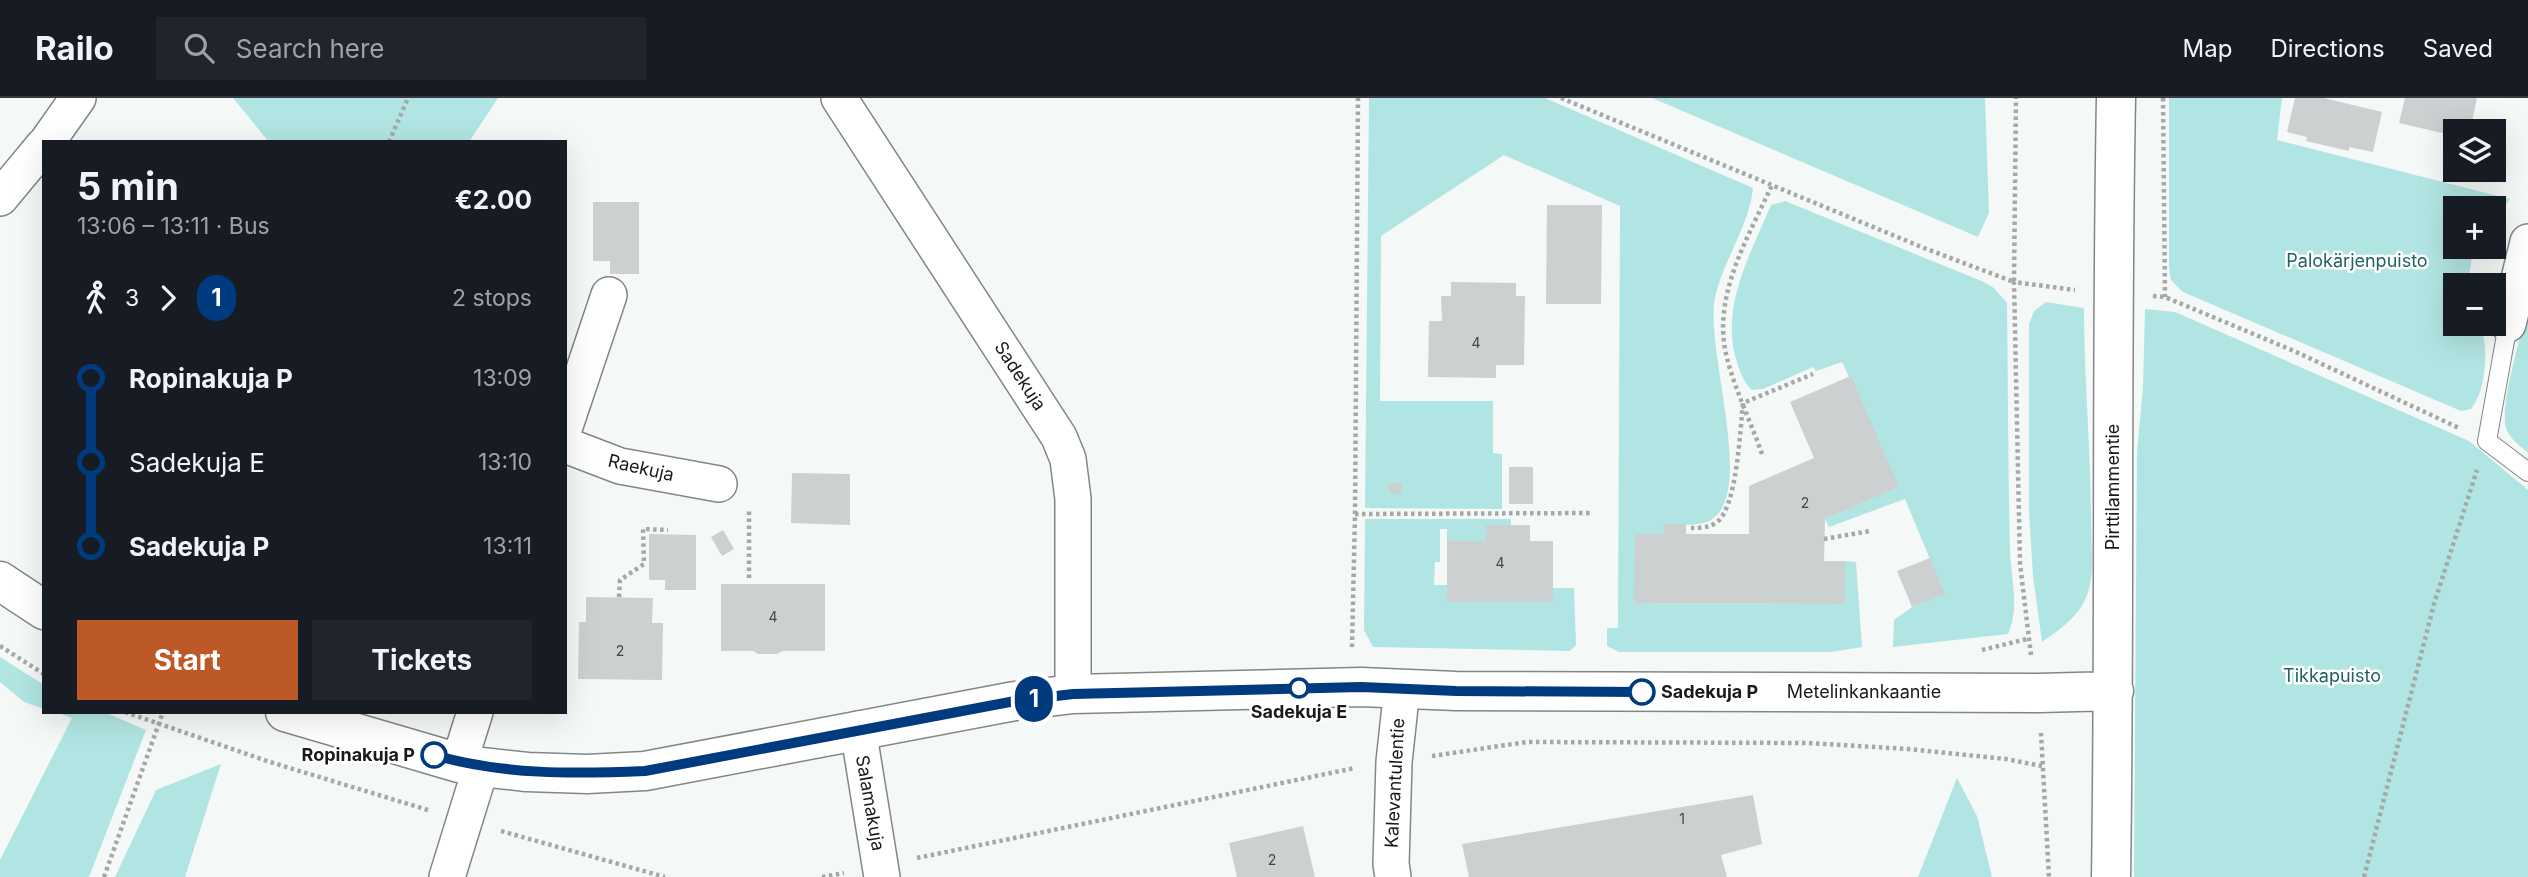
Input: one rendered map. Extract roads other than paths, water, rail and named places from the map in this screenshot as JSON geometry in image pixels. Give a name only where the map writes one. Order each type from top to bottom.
[{"type":"street","points":[[48,140],[78,98]]},
{"type":"street","name":"Sadekuja","points":[[839,98],[1059,437],[1068,459],[1073,499],[1073,694]]},
{"type":"street","name":"Pirttilammentie","points":[[2111,877],[2114,691],[2112,295],[2116,98]]},
{"type":"street","points":[[0,198],[42,148]]},
{"type":"street","points":[[2508,324],[2528,242]]},
{"type":"street","points":[[567,420],[609,295]]},
{"type":"street","name":"Raekuja","points":[[567,446],[620,466],[719,484]]},
{"type":"street","points":[[0,581],[42,609]]},
{"type":"street","name":"Metelinkankaantie","points":[[292,714],[470,765],[587,774],[645,771],[858,729],[1015,701],[1073,694],[1361,687],[1456,691],[2114,691]]},
{"type":"street","name":"Kalevantulentie","points":[[1393,877],[1391,864],[1394,762],[1402,688]]},
{"type":"street","points":[[447,877],[464,821],[475,714]]},
{"type":"street","name":"Salamakuja","points":[[858,729],[882,877]]},
{"type":"lane","points":[[2508,324],[2487,441],[2528,472]]},
{"type":"place","name":"Sadekuja E","points":[[1299,688]]},
{"type":"place","name":"Sadekuja P","points":[[1642,692]]},
{"type":"place","name":"Ropinakuja P","points":[[434,755]]},
{"type":"park label","name":"Palokärjenpuisto","points":[[2357,261]]},
{"type":"park label","name":"Tikkapuisto","points":[[2332,676]]}]
